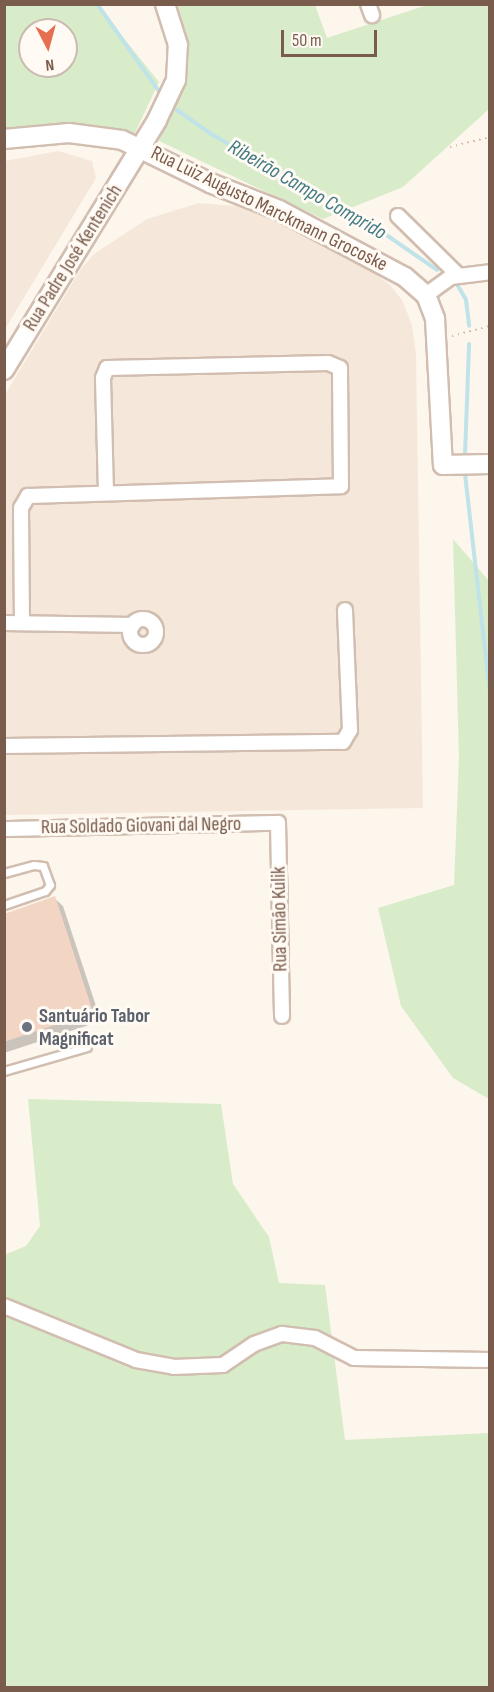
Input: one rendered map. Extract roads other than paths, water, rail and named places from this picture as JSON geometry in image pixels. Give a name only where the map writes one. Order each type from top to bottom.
[{"type":"street","name":"Rua Padre José Kentenich","points":[[4,370],[162,112],[179,68],[178,45],[165,4]]},
{"type":"street","name":"Rua Luiz Augusto Marckmann Grocoske","points":[[4,139],[69,134],[98,135],[141,147],[210,183],[279,210],[374,258],[426,295]]},
{"type":"street","points":[[398,216],[458,275]]},
{"type":"street","points":[[489,272],[458,275],[426,295],[434,313],[443,465],[489,464]]},
{"type":"street","points":[[22,623],[23,501],[34,494],[341,486],[340,368],[328,363],[107,368],[103,378],[106,492]]},
{"type":"street","points":[[4,746],[343,742],[350,730],[345,610]]},
{"type":"street","points":[[4,623],[133,625]]},
{"type":"street","name":"Rua Soldado Giovani dal Negro","points":[[4,829],[278,823]]},
{"type":"street","name":"Rua Simão Kulik","points":[[278,823],[282,1016]]},
{"type":"street","points":[[4,1306],[136,1360],[174,1367],[222,1365],[254,1344],[282,1334],[315,1338],[354,1358],[489,1360]]},
{"type":"lane","points":[[4,873],[34,865],[43,867],[50,885],[45,891],[4,905]]},
{"type":"lane","points":[[4,1071],[87,1047]]},
{"type":"waterway","name":"Ribeirão Campo Comprido","points":[[97,4],[161,94]]},
{"type":"waterway","name":"Ribeirão Campo Comprido","points":[[177,110],[211,134],[372,225],[437,270]]},
{"type":"waterway","name":"Ribeirão Campo Comprido","points":[[458,286],[466,300],[469,326]]},
{"type":"waterway","name":"Ribeirão Campo Comprido","points":[[465,455],[469,344]]},
{"type":"waterway","name":"Ribeirão Campo Comprido","points":[[465,474],[490,693]]},
{"type":"place","name":"Santuário Tabor Magnificat","points":[[27,1027]]}]
